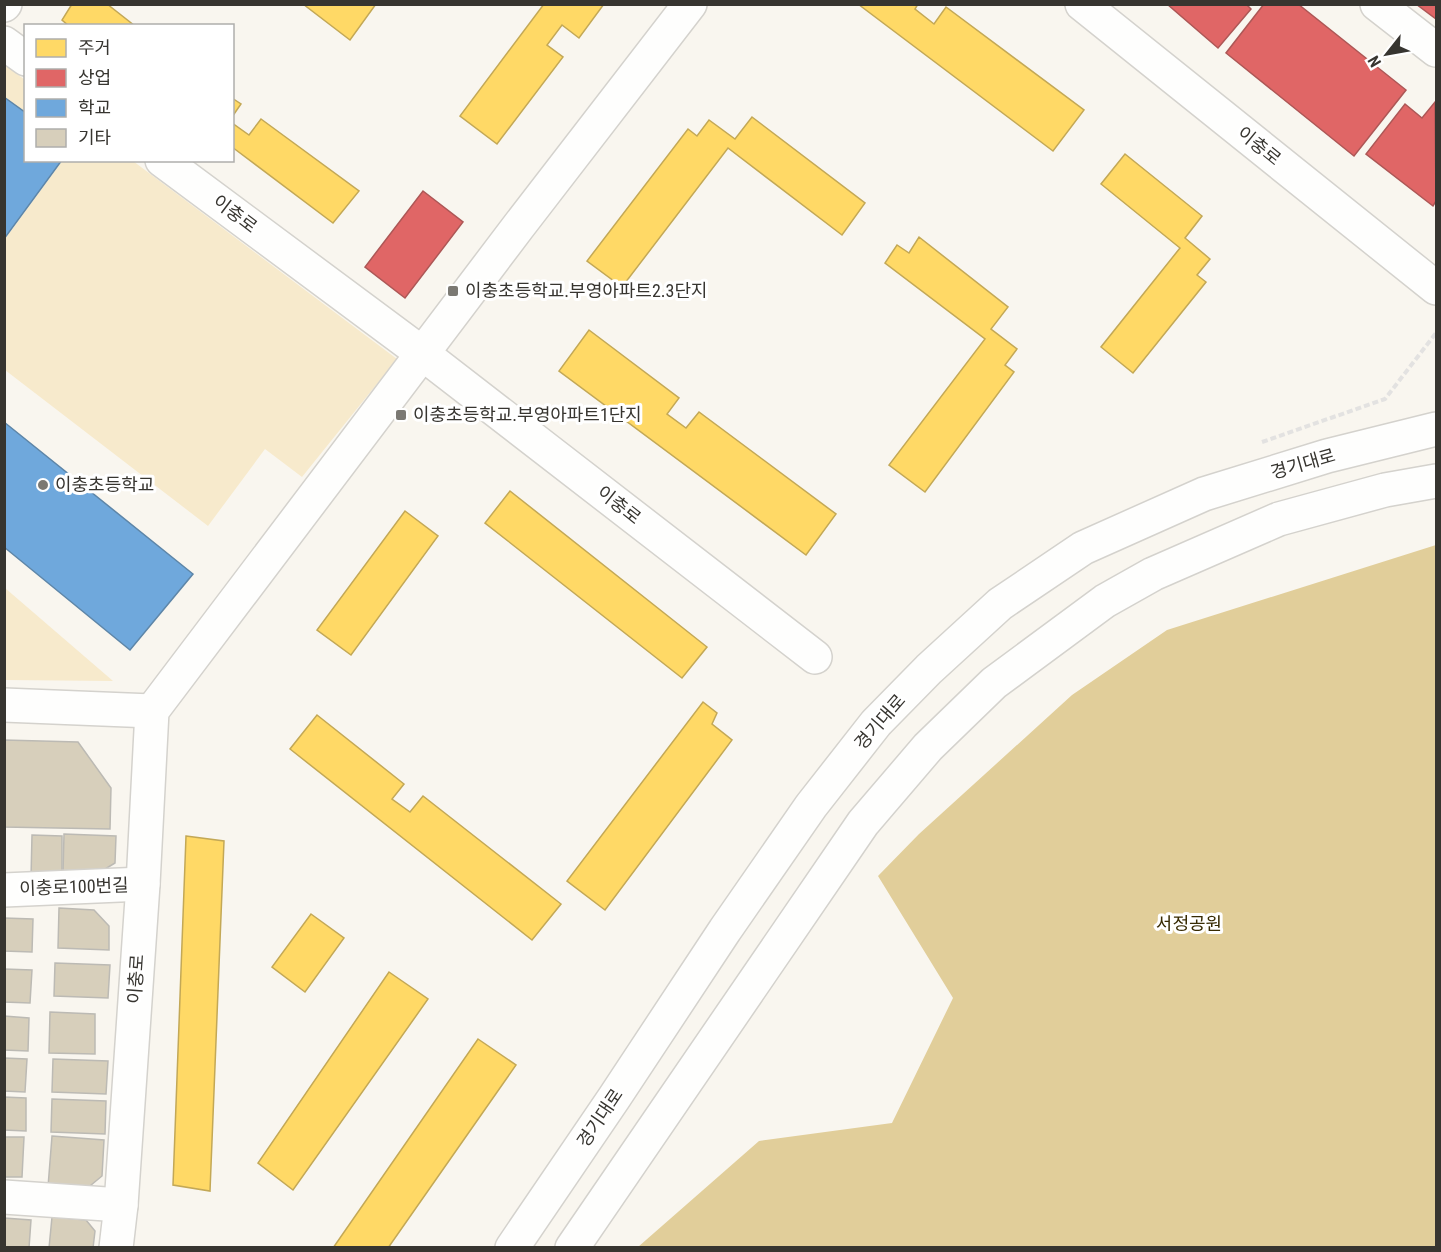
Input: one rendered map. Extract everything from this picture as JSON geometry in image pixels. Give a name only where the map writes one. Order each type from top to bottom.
[{"type":"street","points":[[4,705],[152,711],[518,227],[690,4]]},
{"type":"street","name":"이충로","points":[[1082,4],[1437,288]]},
{"type":"street","points":[[1377,4],[1437,50]]},
{"type":"street","points":[[4,43],[24,58]]},
{"type":"street","name":"이충로","points":[[165,162],[423,354],[815,657]]},
{"type":"street","name":"경기대로","points":[[512,1248],[811,806],[876,723],[929,669],[991,612],[1083,548],[1204,494],[1430,426]]},
{"type":"street","points":[[572,1248],[863,823],[928,747],[994,683],[1105,601],[1153,574],[1279,519],[1385,490],[1437,481]]},
{"type":"street","name":"이충로","points":[[116,1248],[121,1205],[143,884],[152,711]]},
{"type":"street","name":"이충로100번길","points":[[4,890],[143,884]]},
{"type":"street","points":[[4,1197],[121,1205]]},
{"type":"shaded area","points":[[4,64],[24,79],[24,112],[5,97]]},
{"type":"shaded area","points":[[61,162],[134,162],[397,359],[302,477],[265,449],[208,526],[5,370],[5,239]]},
{"type":"shaded area","points":[[5,588],[113,681],[5,680]]},
{"type":"green space","name":"서정공원","points":[[1436,545],[1436,1247],[638,1247],[759,1141],[892,1123],[953,998],[878,876],[919,834],[1072,695],[1167,630]]},
{"type":"building: 주거","points":[[72,4],[107,4],[132,24],[67,24],[62,20]]},
{"type":"building: 주거","points":[[303,4],[376,4],[350,40]]},
{"type":"building: 주거","points":[[544,4],[604,4],[579,38],[562,25],[547,45],[563,57],[497,144],[460,116]]},
{"type":"building: 주거","points":[[858,4],[918,4],[915,9],[934,24],[946,7],[1084,110],[1053,151]]},
{"type":"building: 주거","points":[[234,99],[241,104],[234,114]]},
{"type":"building: 주거","points":[[752,117],[865,203],[842,235],[728,148],[622,287],[587,261],[688,129],[697,136],[709,120],[735,139]]},
{"type":"building: 주거","points":[[261,119],[359,191],[333,223],[234,149],[234,124],[249,135]]},
{"type":"building: 주거","points":[[1125,154],[1202,216],[1185,238],[1210,259],[1197,275],[1206,282],[1133,373],[1101,347],[1180,248],[1101,184]]},
{"type":"building: 주거","points":[[919,237],[1008,307],[991,329],[1017,349],[1005,365],[1014,372],[925,492],[889,465],[985,339],[885,263],[897,245],[909,253]]},
{"type":"building: 주거","points":[[589,330],[679,398],[667,414],[686,428],[699,412],[836,514],[806,555],[559,371]]},
{"type":"building: 주거","points":[[510,491],[707,647],[682,678],[485,523]]},
{"type":"building: 주거","points":[[405,511],[438,536],[351,655],[317,630]]},
{"type":"building: 주거","points":[[703,702],[717,713],[712,724],[732,740],[605,910],[567,881]]},
{"type":"building: 주거","points":[[317,715],[404,784],[392,799],[410,812],[423,796],[561,904],[532,940],[290,749]]},
{"type":"building: 주거","points":[[186,836],[224,841],[210,1191],[173,1185]]},
{"type":"building: 주거","points":[[311,914],[344,938],[305,992],[272,967]]},
{"type":"building: 주거","points":[[389,972],[428,999],[293,1190],[258,1163]]},
{"type":"building: 주거","points":[[478,1039],[516,1065],[388,1248],[333,1248]]},
{"type":"building: 상업","points":[[1167,4],[1246,4],[1251,9],[1218,48]]},
{"type":"building: 상업","points":[[1264,4],[1298,4],[1406,90],[1354,156],[1226,53]]},
{"type":"building: 상업","points":[[1416,4],[1436,4],[1436,19]]},
{"type":"building: 상업","points":[[1435,102],[1436,201],[1433,206],[1366,154],[1405,104],[1422,118]]},
{"type":"building: 상업","points":[[423,191],[463,222],[405,298],[365,267]]},
{"type":"building: 학교","points":[[4,97],[24,112],[24,162],[61,162],[4,239]]},
{"type":"building: 학교","name":"이충초등학교","points":[[4,422],[193,574],[130,650],[4,547]]},
{"type":"building: 기타","points":[[4,740],[78,742],[111,788],[110,829],[4,827]]},
{"type":"building: 기타","points":[[64,834],[116,836],[115,863],[97,874],[63,873]]},
{"type":"building: 기타","points":[[32,835],[62,836],[62,878],[31,878]]},
{"type":"building: 기타","points":[[59,908],[94,910],[109,926],[109,950],[58,948]]},
{"type":"building: 기타","points":[[4,918],[33,919],[32,952],[4,951]]},
{"type":"building: 기타","points":[[55,963],[110,965],[108,998],[54,996]]},
{"type":"building: 기타","points":[[4,969],[32,970],[30,1003],[4,1002]]},
{"type":"building: 기타","points":[[50,1012],[95,1014],[95,1054],[49,1053]]},
{"type":"building: 기타","points":[[4,1016],[29,1018],[28,1051],[4,1050]]},
{"type":"building: 기타","points":[[4,1058],[27,1059],[25,1092],[4,1091]]},
{"type":"building: 기타","points":[[53,1059],[108,1061],[106,1094],[52,1092]]},
{"type":"building: 기타","points":[[4,1097],[26,1098],[26,1131],[4,1130]]},
{"type":"building: 기타","points":[[52,1099],[106,1101],[105,1134],[51,1132]]},
{"type":"building: 기타","points":[[52,1136],[104,1140],[102,1176],[85,1190],[48,1187]]},
{"type":"building: 기타","points":[[4,1137],[24,1137],[22,1177],[4,1177]]},
{"type":"building: 기타","points":[[52,1217],[86,1220],[95,1231],[93,1248],[49,1248]]},
{"type":"building: 기타","points":[[4,1218],[31,1220],[29,1248],[4,1248]]},
{"type":"place","name":"이충초등학교.부영아파트2.3단지","points":[[453,291]]},
{"type":"place","name":"이충초등학교.부영아파트1단지","points":[[401,415]]},
{"type":"place","name":"이충초등학교","points":[[43,485]]}]
